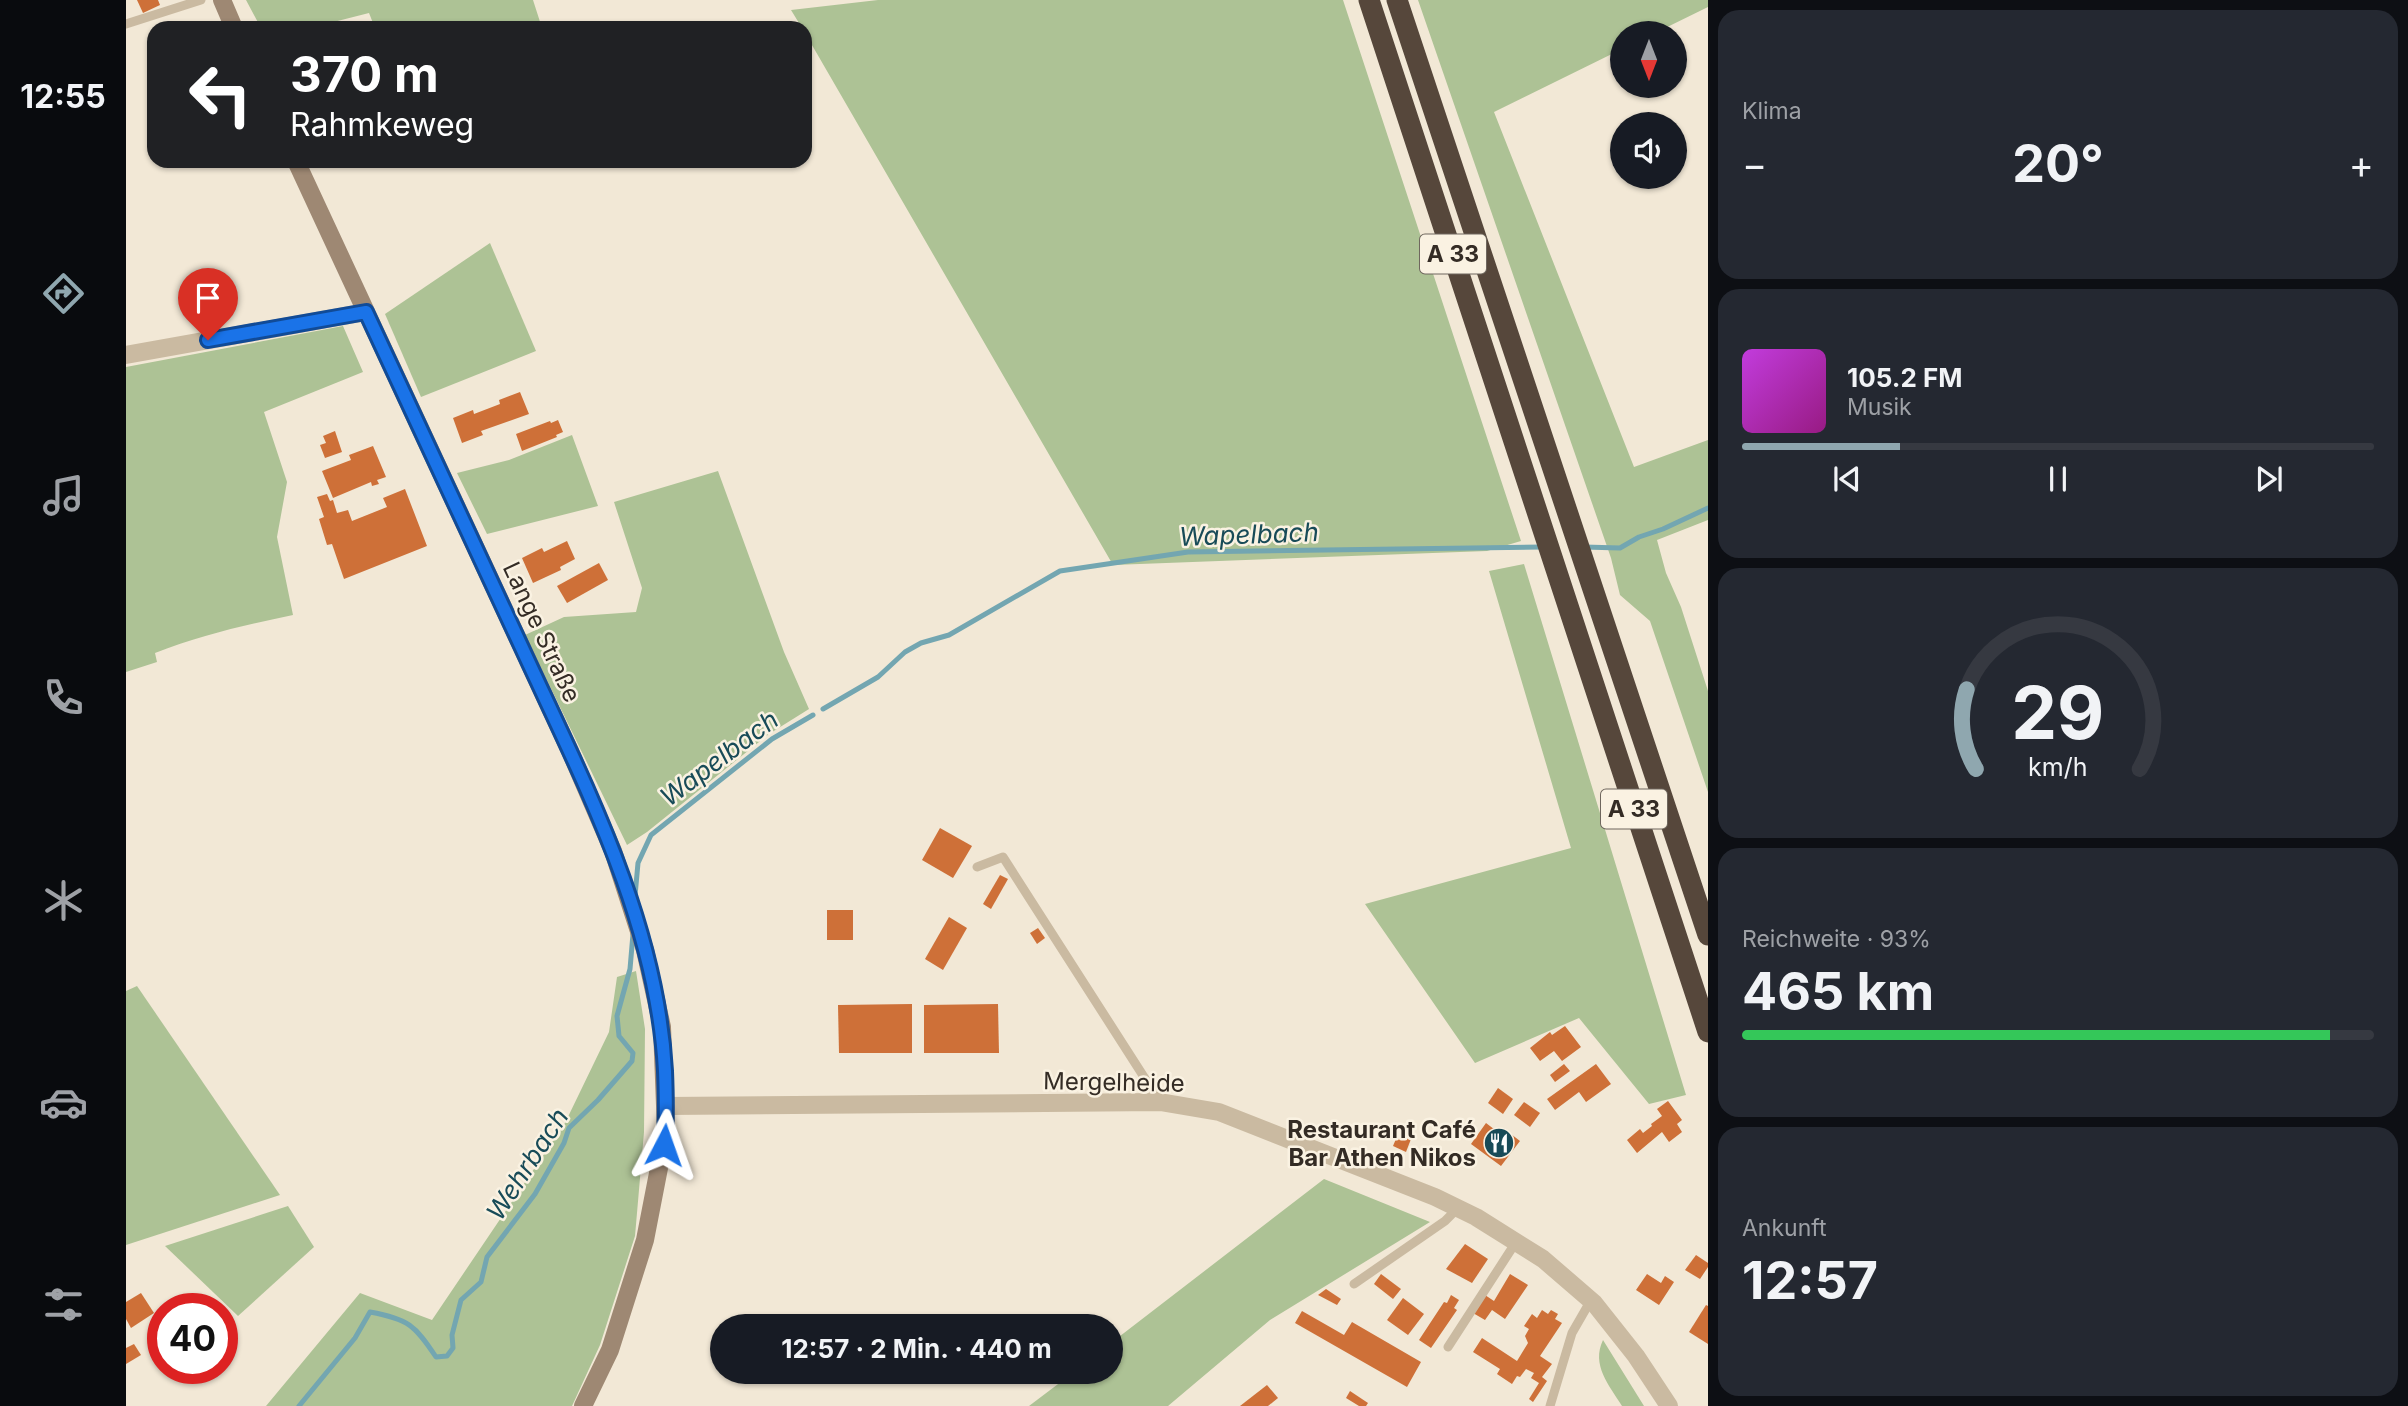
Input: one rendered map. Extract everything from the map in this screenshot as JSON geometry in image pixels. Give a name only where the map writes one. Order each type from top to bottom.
[{"type":"highway","name":"A 33","points":[[1369,0],[1708,1032]]},
{"type":"highway","name":"A 33","points":[[1397,0],[1708,935]]},
{"type":"street","points":[[222,0],[231,21]]},
{"type":"street","name":"Lange Straße","points":[[299,168],[564,738],[613,851],[645,950],[662,1027],[666,1106],[664,1145],[645,1240],[610,1350],[583,1406]]},
{"type":"street","points":[[126,355],[366,312]]},
{"type":"street","name":"Mergelheide","points":[[666,1106],[1160,1102],[1219,1112],[1435,1196],[1543,1259],[1591,1300],[1636,1356],[1669,1406]]},
{"type":"lane","points":[[126,24],[201,0]]},
{"type":"lane","points":[[977,867],[1003,857],[1160,1102]]},
{"type":"lane","points":[[1354,1284],[1445,1221],[1458,1208]]},
{"type":"lane","points":[[1448,1347],[1516,1242]]},
{"type":"lane","points":[[1549,1406],[1572,1333],[1591,1300]]},
{"type":"green space","points":[[246,0],[533,0],[540,21],[372,21],[369,13],[338,21],[257,21]]},
{"type":"green space","points":[[878,0],[1343,0],[1521,541],[1487,551],[1113,565],[812,45],[812,21],[798,21],[791,10]]},
{"type":"green space","points":[[1418,0],[1708,0],[1708,7],[1679,21],[1610,21],[1610,55],[1494,112],[1634,467],[1708,440],[1708,520],[1657,540],[1708,691],[1708,792],[1650,621],[1620,595],[1611,558]]},
{"type":"green space","points":[[490,243],[536,351],[421,397],[385,314]]},
{"type":"green space","points":[[343,326],[363,372],[264,412],[287,482],[277,537],[293,615],[223,631],[172,647],[155,653],[157,662],[126,672],[126,367]]},
{"type":"green space","points":[[572,435],[598,506],[487,534],[457,473],[509,460]]},
{"type":"green space","points":[[718,471],[784,652],[809,709],[769,734],[627,845],[525,635],[564,617],[636,612],[642,588],[614,502]]},
{"type":"green space","points":[[1524,564],[1686,1095],[1649,1104],[1579,1018],[1475,1063],[1365,904],[1571,848],[1489,571]]},
{"type":"green space","points":[[636,971],[645,1029],[644,1132],[635,1236],[600,1345],[572,1406],[266,1406],[360,1293],[432,1320],[565,1123],[609,1032],[617,977]]},
{"type":"green space","points":[[137,986],[280,1195],[126,1245],[126,991]]},
{"type":"green space","points":[[1324,1179],[1430,1222],[1270,1320],[1168,1406],[1029,1406],[1058,1384],[1123,1384],[1123,1334]]},
{"type":"green space","points":[[288,1206],[314,1247],[238,1316],[238,1293],[214,1293],[165,1246]]},
{"type":"green space","points":[[1603,1340],[1644,1406],[1622,1406],[1612,1390],[1600,1366]]},
{"type":"building","points":[[137,0],[158,0],[160,5],[143,13]]},
{"type":"building","points":[[520,392],[529,414],[481,431],[483,435],[462,443],[453,418],[473,410],[474,414],[500,404],[499,400]]},
{"type":"building","points":[[558,420],[563,432],[522,451],[516,434]]},
{"type":"building","points":[[335,431],[342,452],[325,458],[320,445],[326,443],[323,436]]},
{"type":"building","points":[[373,446],[386,477],[377,480],[379,484],[372,486],[371,482],[333,498],[322,471],[351,460],[349,455]]},
{"type":"building","points":[[405,489],[427,546],[344,579],[332,544],[327,545],[319,519],[324,517],[317,497],[327,494],[330,501],[333,500],[337,513],[348,510],[352,521],[387,507],[383,498]]},
{"type":"building","points":[[567,541],[575,559],[560,567],[561,570],[533,583],[522,558],[542,548],[544,552]]},
{"type":"building","points":[[599,563],[608,580],[567,603],[557,586]]},
{"type":"building","points":[[940,828],[972,846],[953,878],[922,860]]},
{"type":"building","points":[[1000,875],[1008,879],[991,909],[983,904]]},
{"type":"building","points":[[827,910],[853,910],[853,940],[827,940]]},
{"type":"building","points":[[949,917],[967,928],[943,970],[925,959]]},
{"type":"building","points":[[1038,928],[1045,938],[1037,944],[1030,933]]},
{"type":"building","points":[[912,1004],[912,1053],[839,1053],[838,1005]]},
{"type":"building","points":[[998,1004],[999,1053],[924,1053],[924,1005]]},
{"type":"building","points":[[1565,1026],[1581,1047],[1562,1061],[1554,1051],[1540,1061],[1530,1048],[1550,1032],[1552,1035]]},
{"type":"building","points":[[1564,1064],[1570,1071],[1555,1082],[1550,1075]]},
{"type":"building","points":[[1596,1064],[1611,1084],[1586,1102],[1579,1092],[1555,1110],[1547,1099]]},
{"type":"building","points":[[1498,1088],[1513,1099],[1503,1114],[1488,1103]]},
{"type":"building","points":[[1668,1101],[1682,1120],[1677,1124],[1682,1132],[1669,1142],[1662,1132],[1637,1153],[1627,1140],[1640,1129],[1643,1133],[1652,1126],[1651,1124],[1662,1116],[1657,1109]]},
{"type":"building","points":[[1524,1102],[1540,1113],[1530,1127],[1514,1115]]},
{"type":"building","points":[[1486,1123],[1503,1136],[1507,1131],[1520,1141],[1501,1166],[1471,1144]]},
{"type":"building","points":[[1398,1134],[1411,1139],[1406,1152],[1393,1146]]},
{"type":"building","points":[[1465,1244],[1488,1259],[1472,1283],[1446,1269]]},
{"type":"building","points":[[1696,1255],[1708,1263],[1700,1279],[1685,1270]]},
{"type":"building","points":[[1381,1274],[1401,1289],[1393,1299],[1374,1284]]},
{"type":"building","points":[[1510,1274],[1528,1285],[1505,1319],[1492,1310],[1485,1320],[1473,1313],[1485,1295],[1494,1301]]},
{"type":"building","points":[[1647,1274],[1661,1283],[1665,1276],[1674,1282],[1659,1305],[1636,1290]]},
{"type":"building","points":[[1326,1289],[1341,1299],[1337,1305],[1318,1295]]},
{"type":"building","points":[[141,1293],[147,1302],[147,1318],[131,1328],[126,1319],[126,1302]]},
{"type":"building","points":[[1451,1295],[1459,1300],[1454,1308],[1457,1310],[1431,1348],[1419,1340]]},
{"type":"building","points":[[1403,1298],[1424,1314],[1408,1335],[1387,1320]]},
{"type":"building","points":[[1706,1305],[1708,1306],[1708,1344],[1689,1332]]},
{"type":"building","points":[[1542,1310],[1548,1314],[1551,1310],[1558,1314],[1555,1319],[1562,1323],[1540,1356],[1552,1364],[1542,1377],[1547,1381],[1533,1402],[1529,1399],[1539,1383],[1531,1378],[1534,1373],[1526,1369],[1512,1384],[1497,1374],[1500,1369],[1473,1352],[1482,1338],[1517,1361],[1528,1343],[1525,1336],[1529,1329],[1524,1326],[1532,1314],[1537,1318]]},
{"type":"building","points":[[1302,1311],[1344,1335],[1352,1322],[1421,1362],[1407,1387],[1295,1323]]},
{"type":"building","points":[[134,1344],[141,1355],[126,1364],[126,1348]]},
{"type":"building","points":[[1267,1385],[1278,1398],[1268,1406],[1240,1406]]},
{"type":"building","points":[[1350,1391],[1368,1403],[1366,1406],[1359,1406],[1346,1398]]},
{"type":"waterway","name":"Wapelbach","points":[[1584,547],[1620,548],[1639,537],[1708,508]]},
{"type":"waterway","name":"Wapelbach","points":[[823,709],[878,677],[905,652],[921,643],[949,635],[1060,571],[1188,552],[1542,547]]},
{"type":"waterway","name":"Wapelbach","points":[[635,896],[638,863],[651,835],[772,739],[813,715]]},
{"type":"waterway","name":"Wehrbach","points":[[299,1406],[355,1338],[370,1312],[393,1317],[409,1325],[422,1337],[436,1357],[447,1356],[453,1348],[452,1335],[461,1300],[481,1282],[487,1257],[535,1194],[564,1143],[569,1128],[632,1061],[633,1053],[619,1036],[617,1016],[630,969],[633,934]]},
{"type":"place","name":"Restaurant Café Bar Athen Nikos","points":[[1499,1143]]},
{"type":"route","points":[[208,340],[366,312],[613,851],[645,950],[662,1027],[666,1106],[664,1145]]}]
